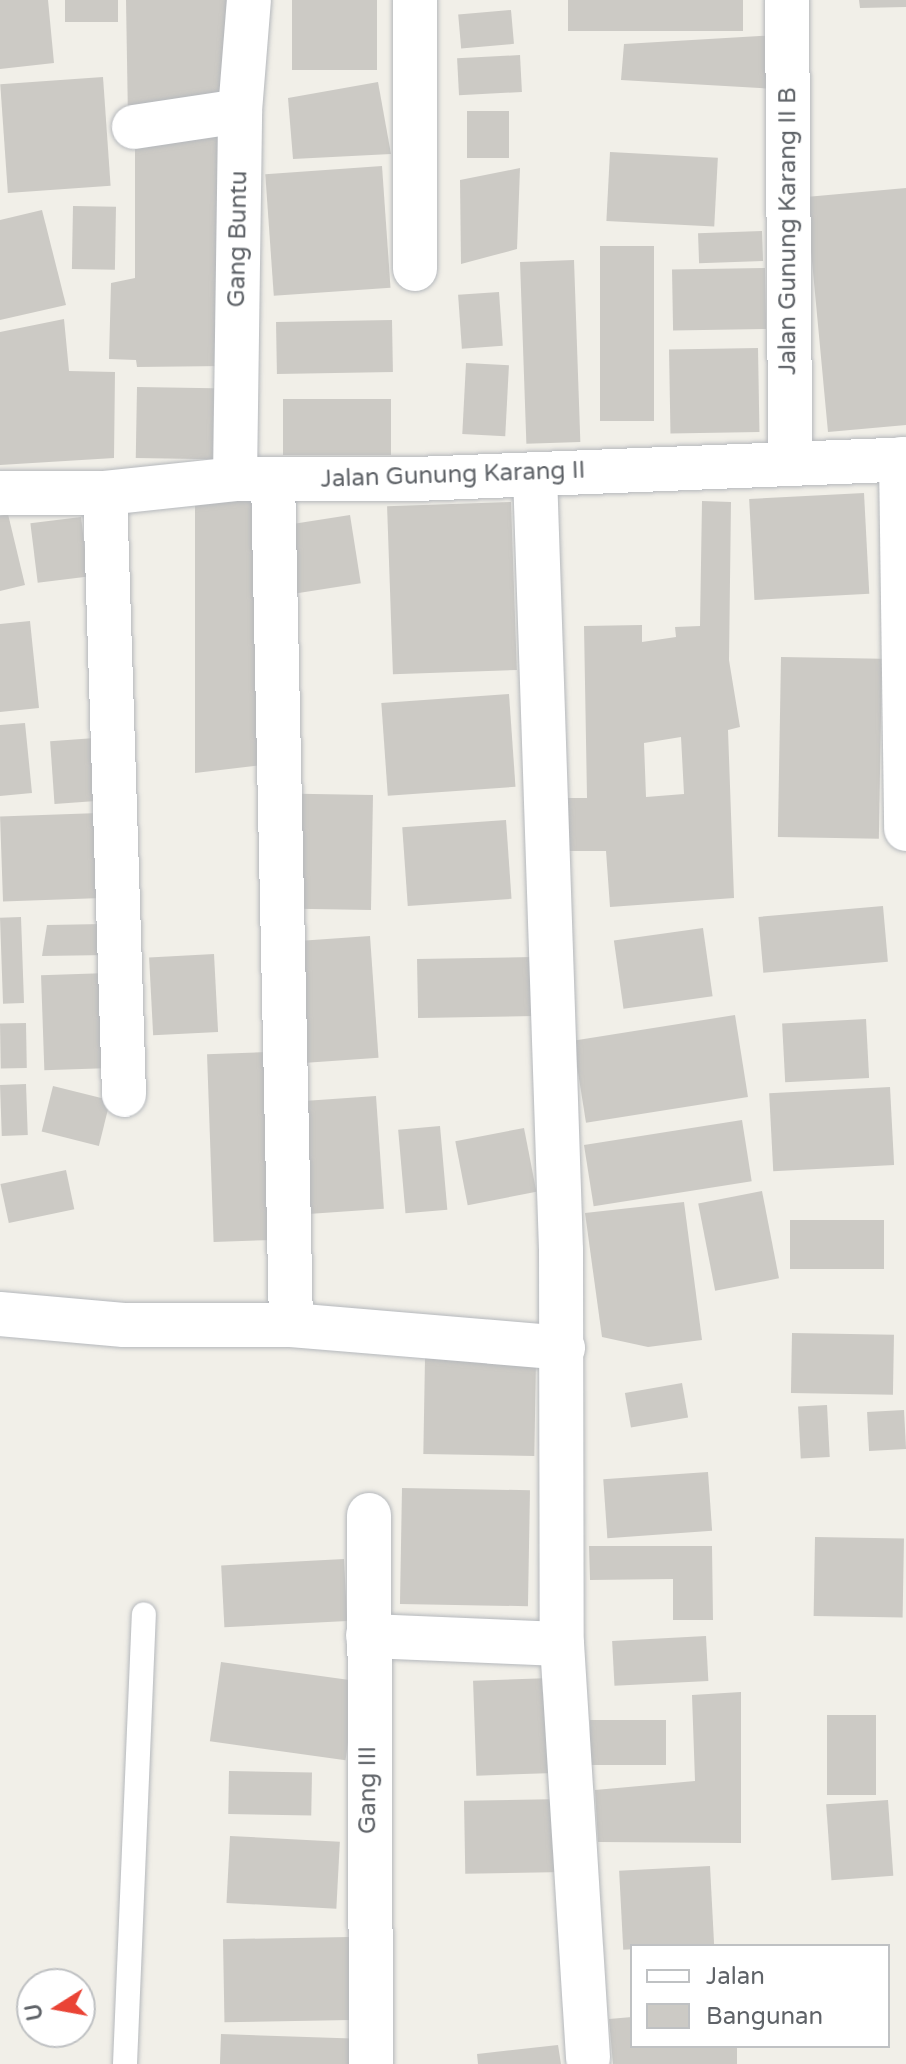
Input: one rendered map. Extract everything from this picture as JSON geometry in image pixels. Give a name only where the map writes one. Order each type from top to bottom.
[{"type":"street","name":"Gang Buntu","points":[[249,0],[240,111],[291,1325]]},
{"type":"street","points":[[415,0],[415,269]]},
{"type":"street","name":"Jalan Gunung Karang II B","points":[[787,0],[790,462]]},
{"type":"street","points":[[134,127],[240,111]]},
{"type":"street","points":[[903,459],[906,829]]},
{"type":"street","name":"Jalan Gunung Karang II","points":[[0,493],[105,493],[254,479],[535,474],[903,459]]},
{"type":"street","points":[[535,474],[563,1348],[562,1644],[588,2058]]},
{"type":"street","points":[[105,493],[124,1095]]},
{"type":"street","points":[[0,1314],[124,1325],[291,1325],[563,1348]]},
{"type":"street","name":"Gang III","points":[[369,1515],[371,2064]]},
{"type":"street","points":[[368,1636],[562,1644]]},
{"type":"lane","points":[[125,2064],[144,1614]]},
{"type":"building","points":[[0,0],[48,0],[54,63],[0,69]]},
{"type":"building","points":[[65,0],[118,0],[118,22],[65,22]]},
{"type":"building","points":[[126,0],[241,0],[231,101],[128,120]]},
{"type":"building","points":[[292,0],[377,0],[377,70],[292,70]]},
{"type":"building","points":[[568,0],[743,0],[743,31],[568,31]]},
{"type":"building","points":[[859,0],[906,0],[906,7],[860,8]]},
{"type":"building","points":[[511,10],[514,44],[461,48],[458,15]]},
{"type":"building","points":[[779,35],[776,89],[621,80],[624,44]]},
{"type":"building","points":[[520,55],[522,92],[459,95],[457,58]]},
{"type":"building","points":[[103,77],[111,186],[8,193],[0,84]]},
{"type":"building","points":[[378,82],[391,154],[293,159],[288,98]]},
{"type":"building","points":[[467,111],[509,111],[509,158],[467,158]]},
{"type":"building","points":[[135,137],[222,137],[224,366],[137,367],[136,360],[109,359],[111,283],[135,278]]},
{"type":"building","points":[[610,152],[718,158],[714,227],[606,221]]},
{"type":"building","points":[[382,166],[391,288],[274,296],[265,174]]},
{"type":"building","points":[[520,168],[517,249],[461,264],[460,180]]},
{"type":"building","points":[[906,188],[906,425],[828,432],[806,197]]},
{"type":"building","points":[[73,206],[116,207],[115,270],[72,269]]},
{"type":"building","points":[[42,210],[66,305],[0,320],[0,220]]},
{"type":"building","points":[[762,231],[763,261],[699,263],[698,233]]},
{"type":"building","points":[[600,246],[654,246],[654,421],[600,421]]},
{"type":"building","points":[[574,260],[580,442],[526,444],[520,262]]},
{"type":"building","points":[[765,268],[766,329],[673,331],[672,270]]},
{"type":"building","points":[[499,292],[503,346],[462,349],[458,295]]},
{"type":"building","points":[[64,319],[69,371],[115,372],[114,458],[0,465],[0,332]]},
{"type":"building","points":[[392,320],[393,372],[277,374],[276,322]]},
{"type":"building","points":[[758,348],[759,432],[670,434],[669,350]]},
{"type":"building","points":[[466,363],[509,365],[505,436],[462,434]]},
{"type":"building","points":[[137,387],[214,388],[213,459],[136,458]]},
{"type":"building","points":[[283,399],[391,399],[391,455],[283,455]]},
{"type":"building","points":[[262,488],[271,764],[195,773],[195,492]]},
{"type":"building","points":[[864,493],[869,594],[754,600],[749,499]]},
{"type":"building","points":[[702,501],[731,502],[729,660],[740,727],[728,730],[734,898],[610,907],[606,851],[565,851],[565,798],[587,798],[584,626],[642,625],[642,642],[676,637],[675,627],[700,626]],"holes":[[[681,737],[684,794],[646,797],[644,743]]]},
{"type":"building","points":[[511,502],[517,670],[393,674],[387,506]]},
{"type":"building","points":[[8,514],[25,585],[0,591],[0,516]]},
{"type":"building","points":[[350,515],[361,583],[291,594],[280,526]]},
{"type":"building","points":[[81,517],[88,577],[38,583],[30,523]]},
{"type":"building","points":[[30,621],[39,708],[0,712],[0,624]]},
{"type":"building","points":[[781,657],[882,659],[879,839],[778,837]]},
{"type":"building","points":[[509,694],[515,787],[388,796],[381,703]]},
{"type":"building","points":[[25,723],[32,793],[0,796],[0,725]]},
{"type":"building","points":[[95,738],[99,801],[55,804],[50,741]]},
{"type":"building","points":[[299,794],[373,795],[371,910],[297,909]]},
{"type":"building","points":[[99,813],[102,898],[3,901],[0,816]]},
{"type":"building","points":[[506,820],[512,899],[408,906],[402,827]]},
{"type":"building","points":[[883,906],[888,962],[763,973],[758,917]]},
{"type":"building","points":[[21,917],[24,1003],[3,1004],[0,918]]},
{"type":"building","points":[[103,924],[108,955],[42,956],[47,925]]},
{"type":"building","points":[[703,928],[713,996],[623,1009],[614,941]]},
{"type":"building","points":[[370,936],[379,1058],[300,1063],[291,942]]},
{"type":"building","points":[[214,954],[218,1032],[153,1035],[149,957]]},
{"type":"building","points":[[533,957],[534,1016],[418,1018],[417,959]]},
{"type":"building","points":[[108,973],[111,1068],[44,1070],[41,975]]},
{"type":"building","points":[[735,1015],[748,1097],[586,1123],[573,1041]]},
{"type":"building","points":[[866,1019],[869,1078],[785,1082],[782,1023]]},
{"type":"building","points":[[0,1023],[26,1023],[27,1068],[1,1068]]},
{"type":"building","points":[[268,1052],[275,1240],[214,1242],[207,1054]]},
{"type":"building","points":[[26,1084],[28,1135],[2,1136],[0,1085]]},
{"type":"building","points":[[53,1086],[110,1100],[99,1146],[42,1132]]},
{"type":"building","points":[[890,1087],[894,1165],[773,1171],[769,1093]]},
{"type":"building","points":[[376,1096],[384,1209],[301,1215],[293,1102]]},
{"type":"building","points":[[742,1120],[752,1181],[594,1206],[584,1145]]},
{"type":"building","points":[[440,1126],[447,1210],[405,1213],[398,1130]]},
{"type":"building","points":[[524,1128],[536,1192],[468,1205],[455,1141]]},
{"type":"building","points":[[66,1170],[74,1209],[9,1223],[0,1184]]},
{"type":"building","points":[[762,1191],[779,1278],[715,1291],[698,1203]]},
{"type":"building","points":[[684,1202],[702,1340],[648,1347],[602,1337],[585,1213]]},
{"type":"building","points":[[790,1220],[884,1220],[884,1269],[790,1269]]},
{"type":"building","points":[[792,1333],[894,1335],[893,1395],[791,1393]]},
{"type":"building","points":[[425,1358],[536,1360],[534,1456],[423,1454]]},
{"type":"building","points":[[682,1383],[688,1417],[631,1428],[625,1393]]},
{"type":"building","points":[[827,1405],[830,1457],[801,1458],[798,1407]]},
{"type":"building","points":[[904,1410],[906,1449],[869,1451],[867,1412]]},
{"type":"building","points":[[708,1472],[712,1531],[607,1538],[603,1479]]},
{"type":"building","points":[[402,1488],[530,1490],[528,1606],[400,1604]]},
{"type":"building","points":[[815,1537],[904,1539],[903,1618],[814,1616]]},
{"type":"building","points":[[589,1546],[712,1546],[713,1620],[673,1620],[673,1579],[590,1580]]},
{"type":"building","points":[[344,1559],[347,1621],[224,1627],[221,1565]]},
{"type":"building","points":[[706,1636],[708,1681],[614,1686],[612,1641]]},
{"type":"building","points":[[221,1662],[357,1681],[346,1760],[210,1741]]},
{"type":"building","points":[[551,1678],[554,1773],[476,1776],[473,1681]]},
{"type":"building","points":[[741,1692],[741,1843],[598,1842],[595,1790],[695,1781],[692,1695]]},
{"type":"building","points":[[827,1715],[876,1715],[876,1795],[827,1795]]},
{"type":"building","points":[[590,1720],[666,1720],[666,1765],[590,1765]]},
{"type":"building","points":[[229,1771],[312,1772],[311,1815],[228,1814]]},
{"type":"building","points":[[564,1799],[565,1872],[465,1874],[464,1801]]},
{"type":"building","points":[[888,1800],[893,1876],[831,1880],[826,1804]]},
{"type":"building","points":[[230,1836],[340,1842],[336,1909],[226,1903]]},
{"type":"building","points":[[710,1866],[714,1944],[630,1944],[630,1949],[623,1950],[619,1871]]},
{"type":"building","points":[[349,1937],[350,2020],[224,2022],[223,1939]]},
{"type":"building","points":[[630,2017],[630,2048],[737,2048],[737,2064],[613,2064],[609,2019]]},
{"type":"building","points":[[221,2034],[352,2039],[351,2064],[220,2064]]},
{"type":"building","points":[[558,2045],[561,2064],[478,2064],[477,2054]]}]
